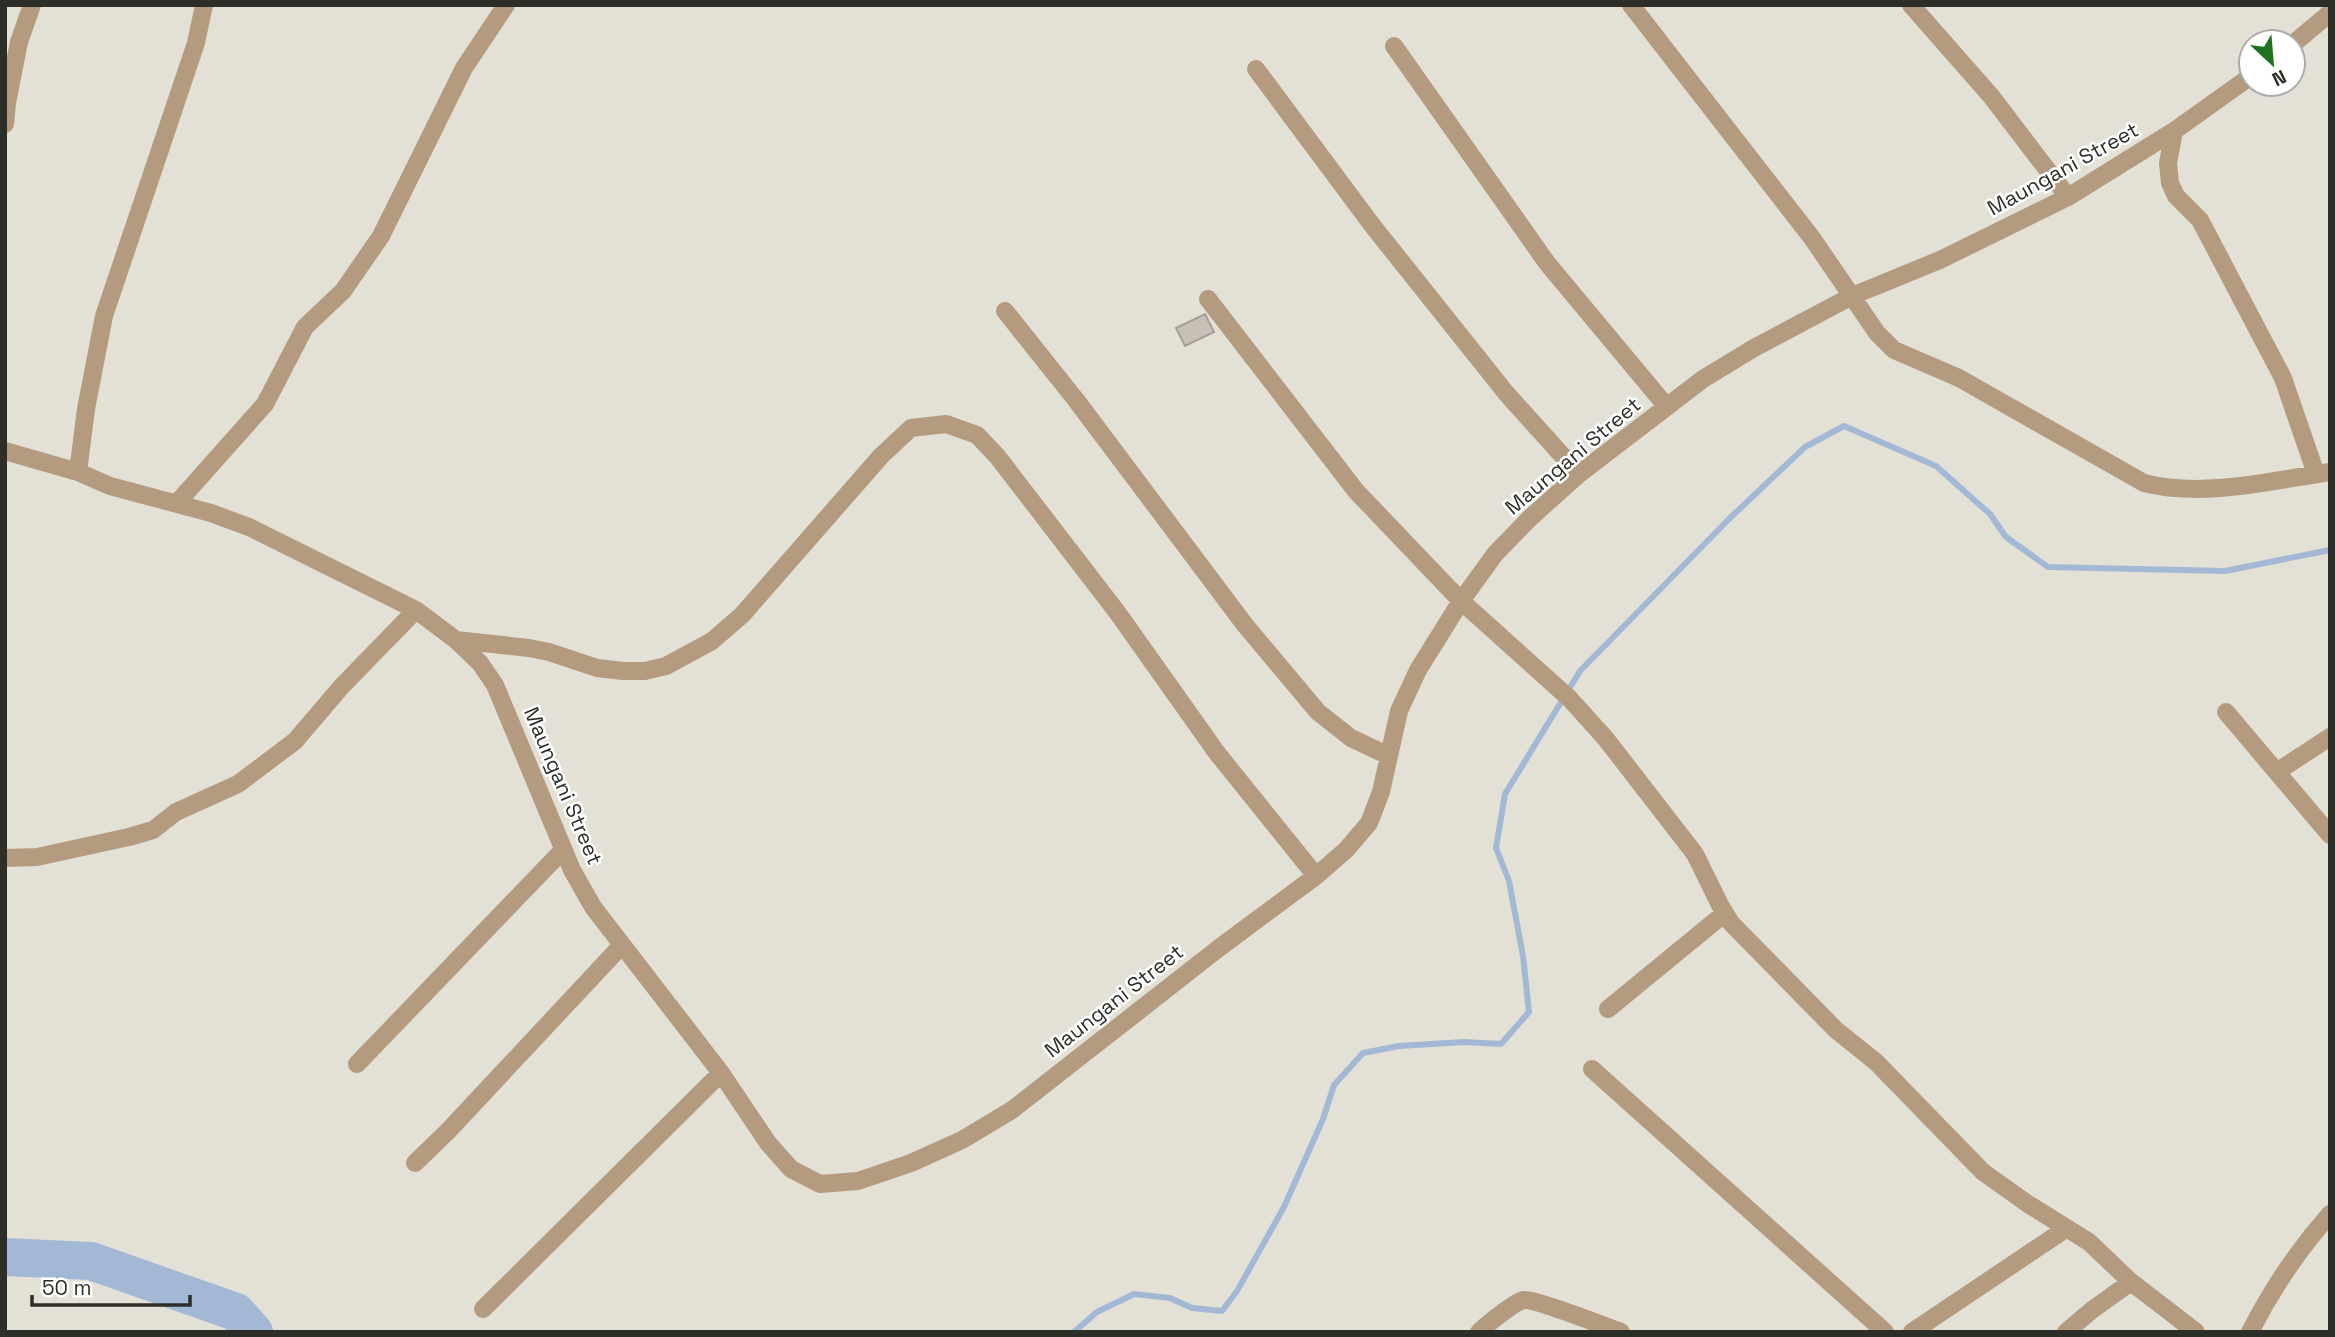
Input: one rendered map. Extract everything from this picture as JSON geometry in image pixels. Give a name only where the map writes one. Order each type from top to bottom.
[{"type":"street","points":[[5,124],[19,42],[32,5]]},
{"type":"street","points":[[78,472],[86,409],[104,316],[196,43],[204,5]]},
{"type":"street","points":[[177,503],[265,404],[305,327],[343,291],[381,236],[464,68],[506,5]]},
{"type":"street","points":[[1631,5],[1705,104],[1804,228],[1877,334],[1894,349],[1959,378],[2144,483],[2169,489],[2194,489],[2252,484],[2323,473],[2284,378],[2200,220],[2176,196],[2170,183],[2168,163],[2174,131]]},
{"type":"street","points":[[1912,5],[1991,96],[2068,197]]},
{"type":"street","points":[[2307,32],[2330,13]]},
{"type":"street","points":[[1394,46],[1547,263],[1667,407]]},
{"type":"street","points":[[1256,69],[1397,257],[1506,393],[1579,474]]},
{"type":"street","name":"Maungani Street","points":[[5,451],[78,472],[110,486],[177,503],[249,527],[416,610],[456,640],[480,663],[495,685],[563,850],[593,907],[721,1073],[768,1143],[792,1169],[820,1184],[859,1181],[949,1146],[1012,1110],[1346,850],[1369,822],[1381,792],[1399,711],[1418,670],[1461,601],[1495,554],[1579,474],[1703,379],[1754,348],[1852,296],[1940,260],[2068,197],[2174,131],[2237,86]]},
{"type":"street","points":[[1208,299],[1356,491],[1461,601],[1570,699],[1606,739],[1695,854],[1731,923],[1827,1022],[1876,1062],[1983,1171],[2107,1257],[2131,1282],[2196,1332]]},
{"type":"street","points":[[1005,311],[1076,400],[1245,625],[1318,712],[1351,738],[1389,756]]},
{"type":"street","points":[[456,640],[529,648],[597,668],[645,671],[666,666],[712,641],[743,615],[881,456],[911,428],[946,424],[977,435],[997,457],[1117,612],[1217,753],[1316,876]]},
{"type":"street","points":[[5,858],[37,857],[153,830],[176,812],[238,784],[295,741],[342,685],[416,610]]},
{"type":"street","points":[[2226,712],[2330,835]]},
{"type":"street","points":[[2278,771],[2330,737]]},
{"type":"street","points":[[357,1064],[563,850]]},
{"type":"street","points":[[1608,1009],[1725,914]]},
{"type":"street","points":[[415,1163],[622,945]]},
{"type":"street","points":[[1592,1069],[1885,1332]]},
{"type":"street","points":[[483,1309],[721,1073]]},
{"type":"street","points":[[2250,1332],[2292,1261],[2330,1214]]},
{"type":"street","points":[[1912,1332],[2067,1228]]},
{"type":"street","points":[[2066,1332],[2131,1282]]},
{"type":"street","points":[[1479,1332],[1524,1299],[1535,1300],[1597,1328],[1621,1332]]},
{"type":"building","points":[[1205,314],[1214,332],[1185,346],[1176,328]]},
{"type":"waterway","points":[[1074,1332],[1097,1312],[1134,1294],[1170,1298],[1192,1308],[1222,1311],[1237,1291],[1284,1207],[1323,1119],[1334,1085],[1363,1053],[1399,1046],[1464,1042],[1501,1044],[1529,1012],[1523,956],[1509,881],[1496,848],[1505,794],[1580,671],[1729,519],[1805,447],[1844,426],[1936,466],[1990,514],[2006,537],[2048,567],[2225,571],[2330,550]]},
{"type":"waterway","points":[[5,1257],[91,1261],[236,1312],[254,1332]]}]
